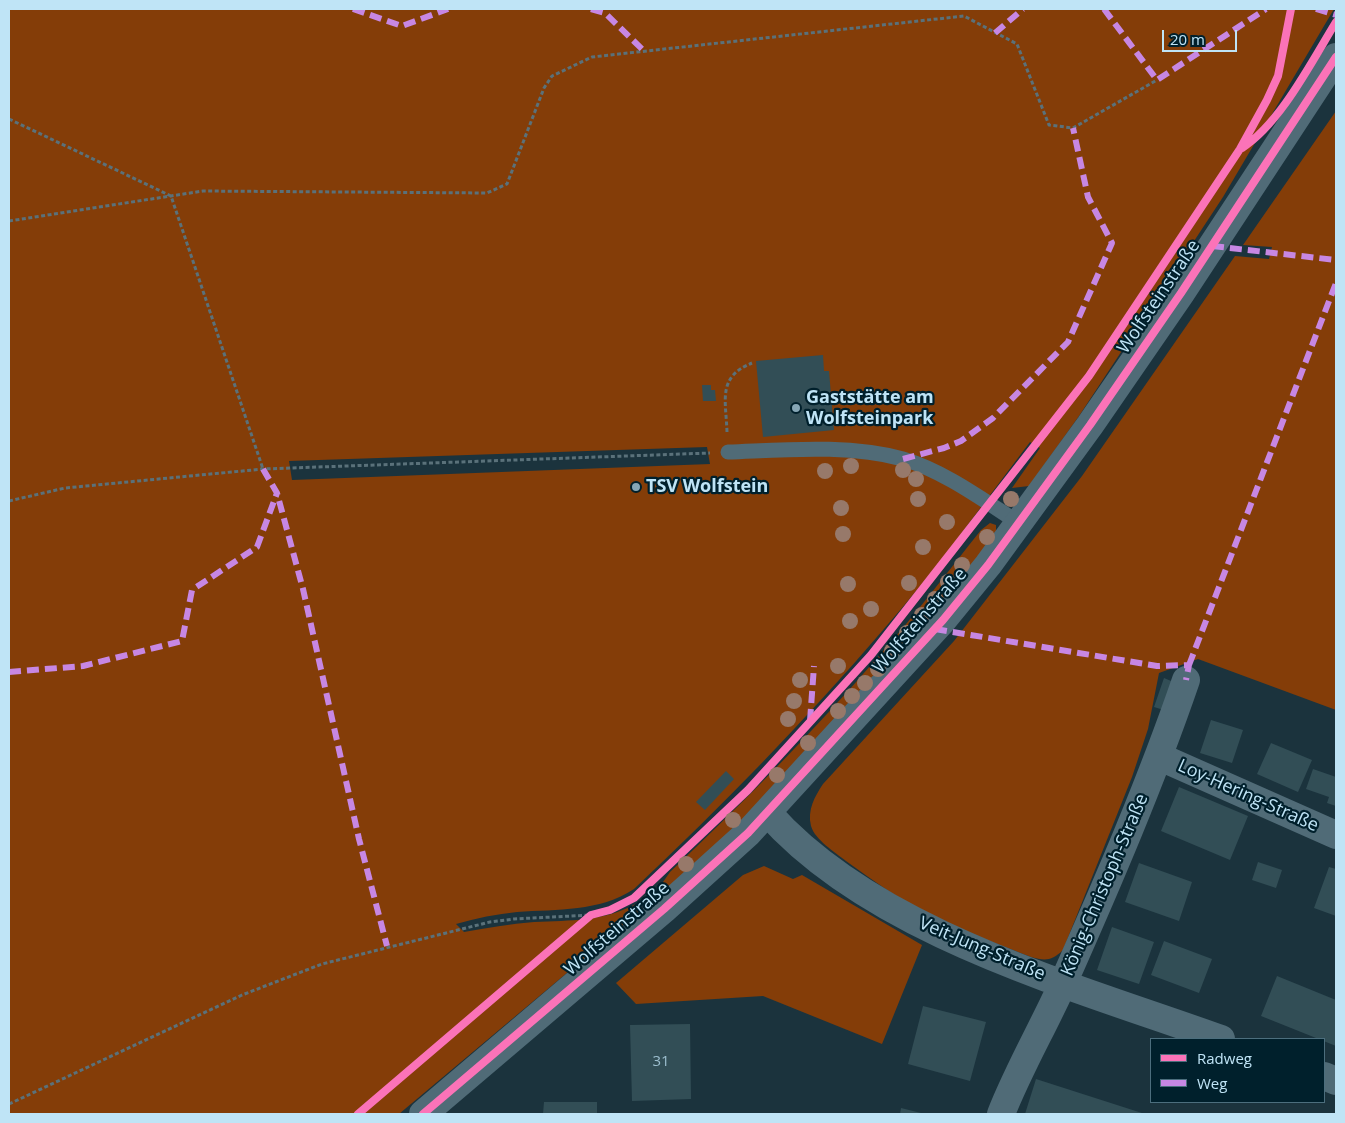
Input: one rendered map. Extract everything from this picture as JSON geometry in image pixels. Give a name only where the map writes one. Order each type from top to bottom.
[{"type":"street","name":"Wolfsteinstraße","points":[[423,1114],[664,909],[768,813],[943,620],[988,565],[1019,523],[1181,293],[1336,57]]},
{"type":"street","name":"König-Christoph-Straße","points":[[1001,1114],[1016,1076],[1063,982],[1160,757],[1186,680]]},
{"type":"street","name":"Loy-Hering-Straße","points":[[1160,757],[1336,835]]},
{"type":"street","name":"Veit-Jung-Straße","points":[[768,813],[800,848],[853,885],[929,928],[1063,982],[1218,1038]]},
{"type":"lane","points":[[728,452],[839,450],[903,459],[951,481],[1019,523]]},
{"type":"path","points":[[9,221],[202,191],[487,193],[507,184],[544,88],[552,76],[592,57],[964,16],[1017,44],[1049,125],[1073,128],[1156,80]]},
{"type":"path","points":[[9,119],[171,196],[263,469]]},
{"type":"path","points":[[9,501],[65,488],[263,469],[728,452],[726,384],[736,371],[752,363]]},
{"type":"path","points":[[9,1104],[242,995],[322,964],[387,946],[490,922],[514,918],[590,915]]},
{"type":"shaded area","points":[[9,9],[1334,9],[1223,197],[1079,416],[1029,486],[1012,488],[1040,448],[1030,442],[922,584],[853,664],[762,763],[634,889],[607,902],[592,906],[509,913],[456,924],[464,932],[525,923],[586,919],[611,914],[636,904],[643,909],[399,1114],[9,1114]],"holes":[[[707,447],[710,464],[292,480],[289,461]]]},
{"type":"shaded area","points":[[1336,111],[1336,710],[1198,659],[1159,673],[1148,729],[1132,777],[1063,950],[1052,958],[1031,957],[969,933],[932,916],[888,890],[821,841],[813,831],[810,820],[815,798],[823,784],[954,641],[1082,476],[1235,256],[1269,259],[1272,247],[1243,245]]},
{"type":"shaded area","points":[[990,523],[996,525],[996,532],[966,574],[767,797],[666,891],[663,882],[670,872],[751,793],[828,713],[904,626],[981,530]]},
{"type":"shaded area","points":[[764,866],[793,879],[802,875],[922,945],[882,1044],[763,996],[636,1004],[616,983],[743,875]]},
{"type":"building","name":"Gaststätte am Wolfsteinpark","points":[[823,355],[824,371],[829,371],[834,430],[763,437],[756,361]]},
{"type":"building","points":[[702,385],[711,385],[711,390],[715,390],[716,401],[703,401]]},
{"type":"building","points":[[1164,678],[1176,683],[1167,711],[1154,707]]},
{"type":"building","points":[[1211,720],[1243,730],[1232,763],[1200,753]]},
{"type":"building","points":[[1271,743],[1312,760],[1298,792],[1257,774]]},
{"type":"building","points":[[1313,769],[1336,777],[1336,806],[1327,803],[1329,797],[1306,789]]},
{"type":"building","points":[[726,771],[734,779],[705,810],[696,802]]},
{"type":"building","points":[[1179,787],[1248,816],[1230,860],[1161,831]]},
{"type":"building","points":[[1258,862],[1282,870],[1276,888],[1252,880]]},
{"type":"building","points":[[1139,863],[1192,882],[1179,921],[1125,902]]},
{"type":"building","points":[[1329,867],[1336,869],[1336,916],[1314,908]]},
{"type":"building","points":[[1112,927],[1154,942],[1139,984],[1097,970]]},
{"type":"building","points":[[1164,941],[1212,959],[1199,993],[1151,975]]},
{"type":"building","points":[[1277,976],[1336,1000],[1336,1046],[1325,1042],[1325,1038],[1316,1038],[1261,1016]]},
{"type":"building","points":[[923,1006],[986,1022],[970,1081],[908,1064]]},
{"type":"building","points":[[690,1024],[691,1099],[632,1101],[630,1025]]},
{"type":"building","points":[[1036,1079],[1145,1114],[1025,1114]]},
{"type":"building","points":[[544,1102],[597,1102],[597,1114],[543,1114]]},
{"type":"building","points":[[901,1108],[925,1114],[900,1114]]},
{"type":"marked path","points":[[353,9],[402,26],[448,9]]},
{"type":"marked path","points":[[591,9],[605,13],[644,51]]},
{"type":"marked path","points":[[995,33],[1023,9]]},
{"type":"marked path","points":[[1104,9],[1157,80],[1266,9]]},
{"type":"marked path","points":[[1316,9],[1336,15]]},
{"type":"marked path","points":[[903,459],[944,448],[961,441],[993,418],[1068,342],[1112,243],[1088,197],[1073,128]]},
{"type":"marked path","points":[[1212,246],[1336,260]]},
{"type":"marked path","points":[[1189,665],[1336,283]]},
{"type":"marked path","points":[[263,469],[277,493],[303,589],[359,839],[387,946]]},
{"type":"marked path","points":[[9,672],[83,666],[182,641],[192,590],[257,547],[277,493]]},
{"type":"marked path","points":[[935,629],[1157,666],[1189,665],[1186,680]]},
{"type":"marked path","points":[[810,721],[814,666]]},
{"type":"cycle path","points":[[358,1114],[591,915],[610,910],[634,898],[748,790],[871,655],[1089,376],[1240,149],[1278,76],[1291,9]]},
{"type":"cycle path","points":[[1242,148],[1256,137],[1282,108],[1306,73],[1336,22]]},
{"type":"cycle path","points":[[423,1114],[664,909],[748,833],[943,620],[988,565],[1090,425],[1181,293],[1336,57]]},
{"type":"place","name":"Gaststätte am Wolfsteinpark","points":[[796,408]]},
{"type":"place","name":"TSV Wolfstein","points":[[636,487]]}]
